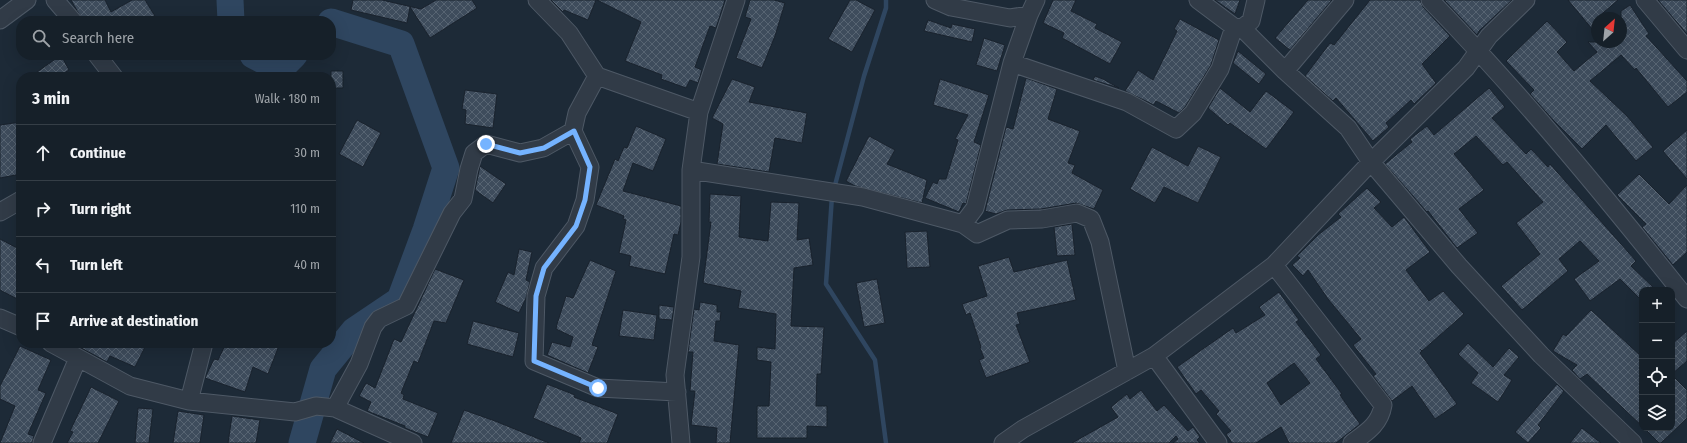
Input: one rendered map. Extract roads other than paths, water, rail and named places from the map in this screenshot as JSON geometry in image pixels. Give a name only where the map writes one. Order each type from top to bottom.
[{"type":"street","points":[[0,20],[27,0]]},
{"type":"street","points":[[56,0],[69,16]]},
{"type":"street","points":[[537,0],[569,33],[598,76],[699,112]]},
{"type":"street","points":[[681,443],[675,375],[691,257],[691,170],[699,112],[736,0]]},
{"type":"street","points":[[935,0],[951,7],[1010,18],[1032,7]]},
{"type":"street","points":[[1198,0],[1238,27],[1348,128],[1371,162],[1459,266],[1541,355],[1633,443]]},
{"type":"street","points":[[1012,63],[1128,102],[1176,129],[1193,113],[1220,69],[1238,27],[1251,21],[1256,0]]},
{"type":"street","points":[[1285,70],[1345,0]]},
{"type":"street","points":[[1430,0],[1479,50],[1611,203],[1687,299]]},
{"type":"street","points":[[1004,443],[1023,429],[1154,356],[1274,265],[1371,162],[1466,68],[1488,36],[1526,0]]},
{"type":"street","points":[[1644,0],[1687,50]]},
{"type":"street","points":[[963,224],[975,208],[1012,63],[1032,7]]},
{"type":"street","points":[[100,60],[107,72]]},
{"type":"street","points":[[598,76],[577,113],[574,131],[590,167],[585,200],[576,226],[544,268],[536,296],[534,361],[598,388],[677,392]]},
{"type":"street","points":[[335,408],[359,364],[373,327],[379,319],[406,306],[452,213],[463,199],[474,153],[486,144],[520,153],[544,148],[574,131]]},
{"type":"street","points":[[691,170],[863,197],[963,224],[977,234],[1008,220],[1042,219],[1077,213],[1091,220],[1100,242],[1127,371]]},
{"type":"street","points":[[0,212],[16,203]]},
{"type":"street","points":[[1274,265],[1383,404],[1381,415],[1372,429],[1352,443]]},
{"type":"street","points":[[0,318],[16,326]]},
{"type":"street","points":[[60,348],[130,386],[189,401],[295,412],[316,406],[335,408],[413,443]]},
{"type":"street","points":[[189,401],[203,348]]},
{"type":"street","points":[[1154,356],[1218,443]]},
{"type":"street","points":[[42,443],[78,358]]},
{"type":"waterway","points":[[230,0],[231,16]]},
{"type":"waterway","points":[[834,189],[864,76],[886,8],[886,0]]},
{"type":"waterway","points":[[302,443],[323,369],[354,331],[400,300],[426,230],[446,168],[401,44],[336,24]]},
{"type":"waterway","points":[[263,60],[280,69],[289,60]]},
{"type":"waterway","points":[[832,196],[826,284],[875,360],[886,443]]}]
